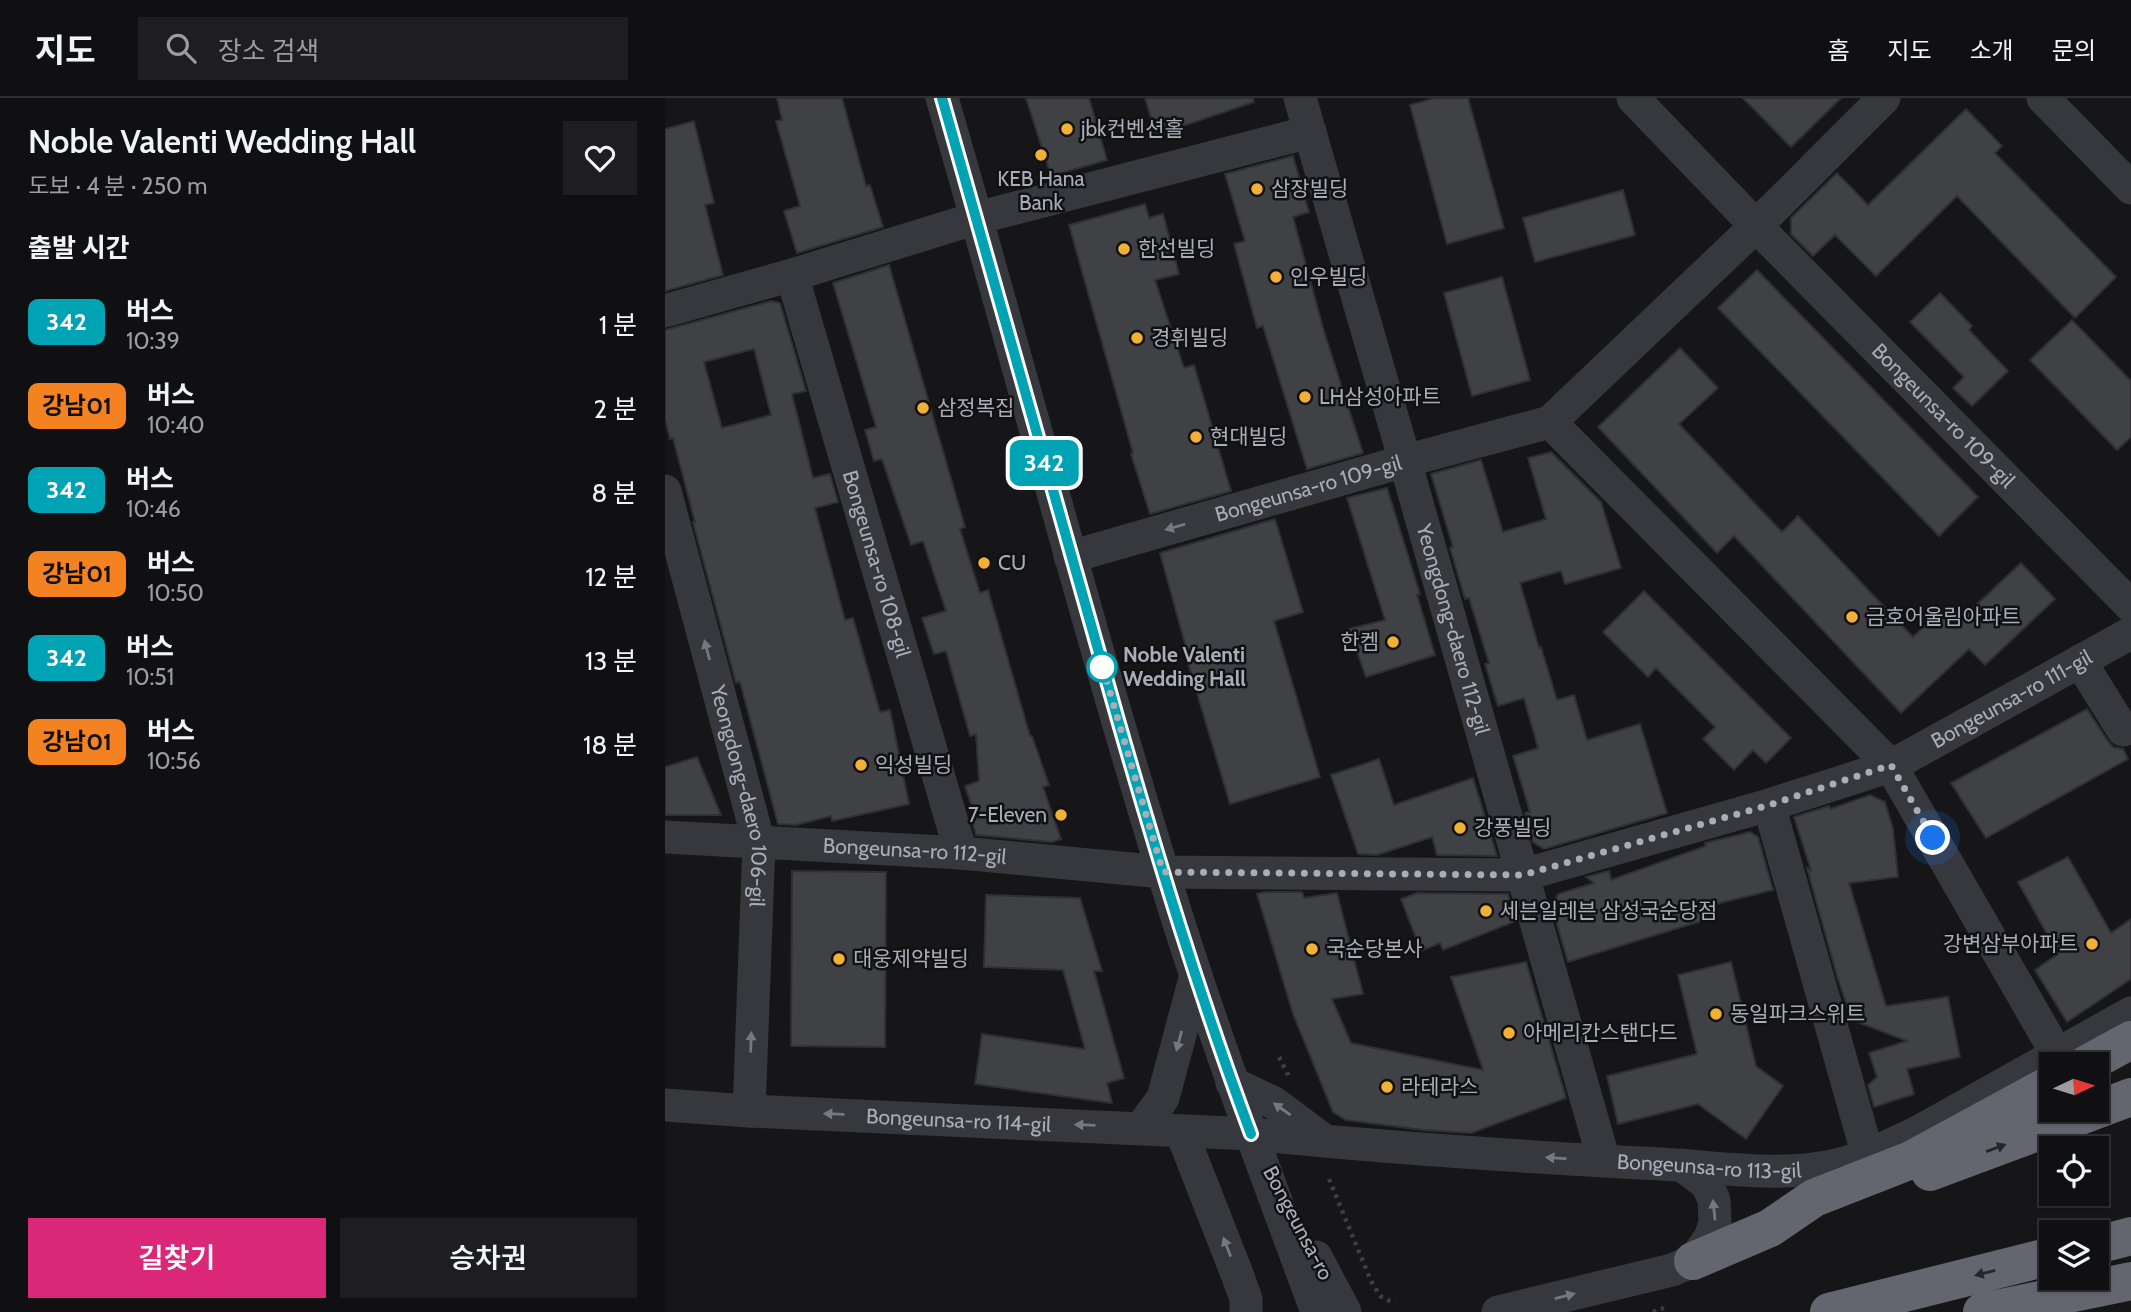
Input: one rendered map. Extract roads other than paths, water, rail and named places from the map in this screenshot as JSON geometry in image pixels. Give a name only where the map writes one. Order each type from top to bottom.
[{"type":"highway","points":[[2102,1052],[2131,1040]]},
{"type":"highway","points":[[1770,1228],[1814,1198],[1911,1160],[2039,1083]]},
{"type":"highway","points":[[1693,1261],[1770,1228],[1816,1218],[1921,1175],[2131,1097]]},
{"type":"highway","points":[[2109,1242],[2131,1236]]},
{"type":"highway","points":[[1829,1312],[2039,1259]]},
{"type":"highway","points":[[2090,1312],[2131,1273]]},
{"type":"highway","points":[[1982,1312],[2131,1280]]},
{"type":"street","name":"Bongeunsa-ro","points":[[942,98],[1070,557],[1163,872],[1232,1083],[1317,1312]]},
{"type":"street","name":"Yeongdong-daero 112-gil","points":[[1300,98],[1604,1161]]},
{"type":"street","points":[[1633,98],[1756,226]]},
{"type":"street","name":"Bongeunsa-ro 109-gil","points":[[1070,557],[1550,422],[1756,226],[1884,98]]},
{"type":"street","points":[[2043,98],[2131,188]]},
{"type":"street","points":[[665,311],[977,218],[1310,132]]},
{"type":"street","name":"Bongeunsa-ro 109-gil","points":[[1756,226],[2131,606]]},
{"type":"street","name":"Bongeunsa-ro 108-gil","points":[[792,275],[961,853]]},
{"type":"street","points":[[1550,422],[1891,765],[2056,1052]]},
{"type":"street","name":"Yeongdong-daero 106-gil","points":[[665,491],[759,843],[749,1111]]},
{"type":"street","name":"Bongeunsa-ro 111-gil","points":[[1163,872],[1523,875],[1769,805],[1891,765],[2131,633]]},
{"type":"street","points":[[2080,661],[2123,730]]},
{"type":"street","points":[[1769,805],[1868,1156]]},
{"type":"street","name":"Bongeunsa-ro 112-gil","points":[[665,837],[961,853],[1163,872]]},
{"type":"street","points":[[1141,1128],[1163,1098],[1196,975]]},
{"type":"street","name":"Bongeunsa-ro 113-gil","points":[[2083,1052],[2131,1013]]},
{"type":"street","name":"Bongeunsa-ro 113-gil","points":[[1251,1134],[1327,1142],[1604,1161],[1730,1169],[1801,1170],[1835,1166],[1868,1156],[2039,1078]]},
{"type":"street","points":[[1232,1083],[1274,1103],[1327,1142]]},
{"type":"street","name":"Bongeunsa-ro 114-gil","points":[[665,1105],[1251,1134]]},
{"type":"street","points":[[1181,1131],[1237,1274],[1246,1312]]},
{"type":"street","name":"Bongeunsa-ro","points":[[1251,1134],[1345,1312]]},
{"type":"street","points":[[1498,1312],[1672,1270],[1693,1261],[1713,1231],[1714,1200],[1707,1184],[1682,1165]]},
{"type":"place","name":"jbk컨벤션홀","points":[[1067,129]]},
{"type":"place","name":"KEB Hana Bank","points":[[1041,155]]},
{"type":"place","name":"삼장빌딩","points":[[1257,189]]},
{"type":"place","name":"한선빌딩","points":[[1124,249]]},
{"type":"place","name":"인우빌딩","points":[[1276,277]]},
{"type":"place","name":"경휘빌딩","points":[[1137,338]]},
{"type":"place","name":"LH삼성아파트","points":[[1305,397]]},
{"type":"place","name":"삼정복집","points":[[923,408]]},
{"type":"place","name":"현대빌딩","points":[[1196,437]]},
{"type":"place","name":"CU","points":[[984,563]]},
{"type":"place","name":"금호어울림아파트","points":[[1852,617]]},
{"type":"place","name":"한켐","points":[[1393,642]]},
{"type":"place","name":"Noble Valenti Wedding Hall","points":[[1102,667]]},
{"type":"place","name":"익성빌딩","points":[[861,765]]},
{"type":"place","name":"7-Eleven","points":[[1061,815]]},
{"type":"place","name":"강풍빌딩","points":[[1460,828]]},
{"type":"place","name":"세븐일레븐 삼성국순당점","points":[[1486,911]]},
{"type":"place","name":"강변삼부아파트","points":[[2092,944]]},
{"type":"place","name":"국순당본사","points":[[1312,949]]},
{"type":"place","name":"대웅제약빌딩","points":[[839,959]]},
{"type":"place","name":"동일파크스위트","points":[[1716,1014]]},
{"type":"place","name":"아메리칸스탠다드","points":[[1509,1033]]},
{"type":"place","name":"라테라스","points":[[1387,1087]]}]
